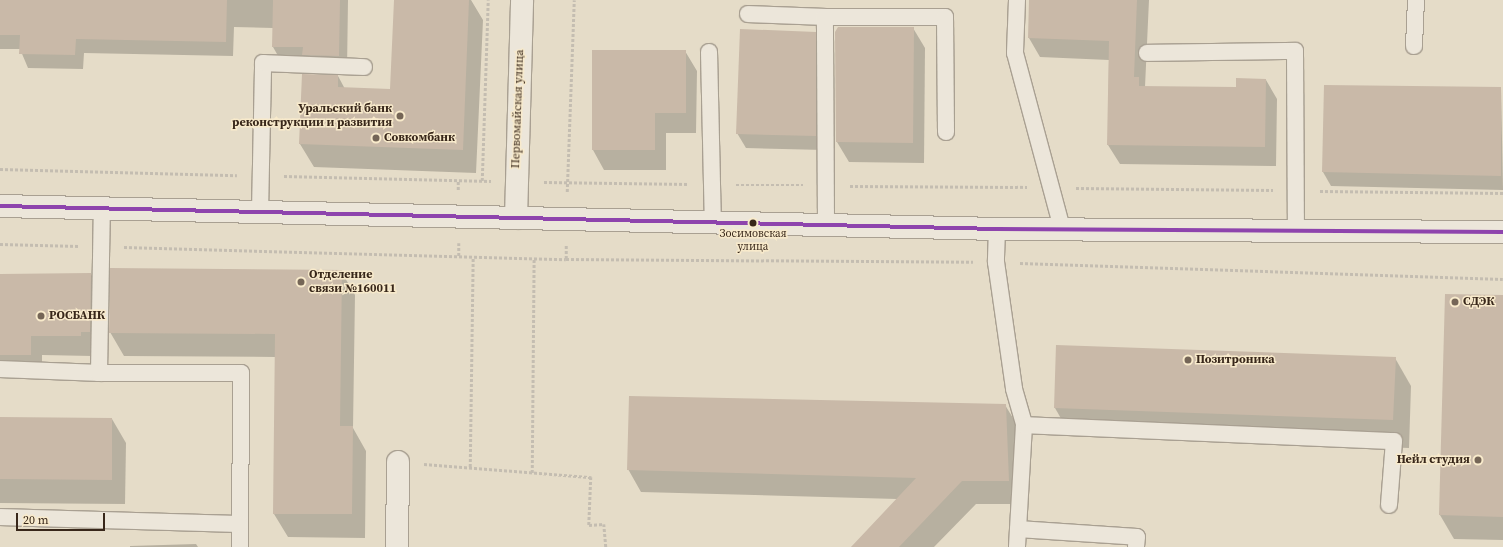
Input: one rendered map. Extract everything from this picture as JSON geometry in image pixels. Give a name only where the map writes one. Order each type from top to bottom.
[{"type":"main road","name":"Первомайская улица","points":[[516,218],[522,0]]},
{"type":"main road","points":[[0,206],[997,229],[1503,232]]},
{"type":"main road","points":[[397,547],[398,462]]},
{"type":"lane","points":[[1017,0],[1015,53],[1062,229]]},
{"type":"lane","points":[[1414,46],[1416,0]]},
{"type":"lane","points":[[748,14],[825,17],[945,17],[946,132]]},
{"type":"lane","points":[[825,17],[826,224]]},
{"type":"lane","points":[[1147,53],[1295,51],[1296,230]]},
{"type":"lane","points":[[709,52],[713,222]]},
{"type":"lane","points":[[260,212],[263,63],[364,67]]},
{"type":"lane","points":[[99,373],[102,208]]},
{"type":"lane","points":[[997,229],[996,262],[1014,389],[1024,425],[1017,547]]},
{"type":"lane","points":[[0,369],[99,373],[242,373],[239,524],[240,547]]},
{"type":"lane","points":[[1024,425],[1394,441],[1389,505]]},
{"type":"lane","points":[[0,517],[239,524]]},
{"type":"lane","points":[[1018,529],[1137,537],[1136,547]]},
{"type":"path","points":[[482,181],[488,0]]},
{"type":"path","points":[[566,259],[567,183],[574,0]]},
{"type":"path","points":[[0,169],[567,183],[1503,193]]},
{"type":"path","points":[[0,244],[566,259],[996,262],[1503,279]]},
{"type":"path","points":[[470,468],[473,257]]},
{"type":"path","points":[[532,473],[534,258]]},
{"type":"path","points":[[398,462],[591,477],[589,525],[604,524],[606,547]]},
{"type":"building","points":[[0,0],[227,0],[226,42],[76,39],[75,55],[19,54],[20,35],[0,35]]},
{"type":"building","points":[[273,0],[340,0],[339,56],[302,55],[303,47],[272,47]]},
{"type":"building","points":[[394,0],[469,0],[463,150],[299,144],[302,74],[338,75],[338,87],[390,89]]},
{"type":"building","points":[[1029,0],[1137,0],[1134,77],[1139,77],[1139,86],[1236,87],[1236,78],[1266,79],[1265,147],[1107,145],[1109,41],[1028,38]]},
{"type":"building","points":[[838,27],[914,27],[913,143],[836,142],[835,32]]},
{"type":"building","points":[[740,29],[816,32],[816,136],[736,134]]},
{"type":"building","points":[[592,50],[686,50],[686,113],[655,113],[655,150],[592,150]]},
{"type":"building","points":[[1324,85],[1501,87],[1501,176],[1322,172]]},
{"type":"building","points":[[110,268],[342,270],[340,426],[353,426],[352,514],[273,514],[275,334],[109,333]]},
{"type":"building","points":[[91,273],[90,332],[81,332],[81,336],[31,336],[31,355],[0,355],[0,274]]},
{"type":"building","points":[[1445,294],[1503,295],[1503,517],[1439,515]]},
{"type":"building","points":[[1056,345],[1396,357],[1393,420],[1054,408]]},
{"type":"building","points":[[629,396],[1006,404],[1009,481],[962,481],[899,547],[851,547],[916,478],[627,470]]},
{"type":"building","points":[[0,417],[112,418],[112,480],[0,479]]},
{"type":"transit line","points":[[0,206],[997,229],[1503,232]]},
{"type":"place","name":"Уральский банк реконструкции и развития","points":[[400,116]]},
{"type":"place","name":"Совкомбанк","points":[[376,138]]},
{"type":"place","name":"Зосимовская улица","points":[[753,223]]},
{"type":"place","name":"Отделение связи №160011","points":[[301,282]]},
{"type":"place","name":"СДЭК","points":[[1455,302]]},
{"type":"place","name":"РОСБАНК","points":[[41,316]]},
{"type":"place","name":"Позитроника","points":[[1188,360]]},
{"type":"place","name":"Нейл студия","points":[[1478,460]]}]
